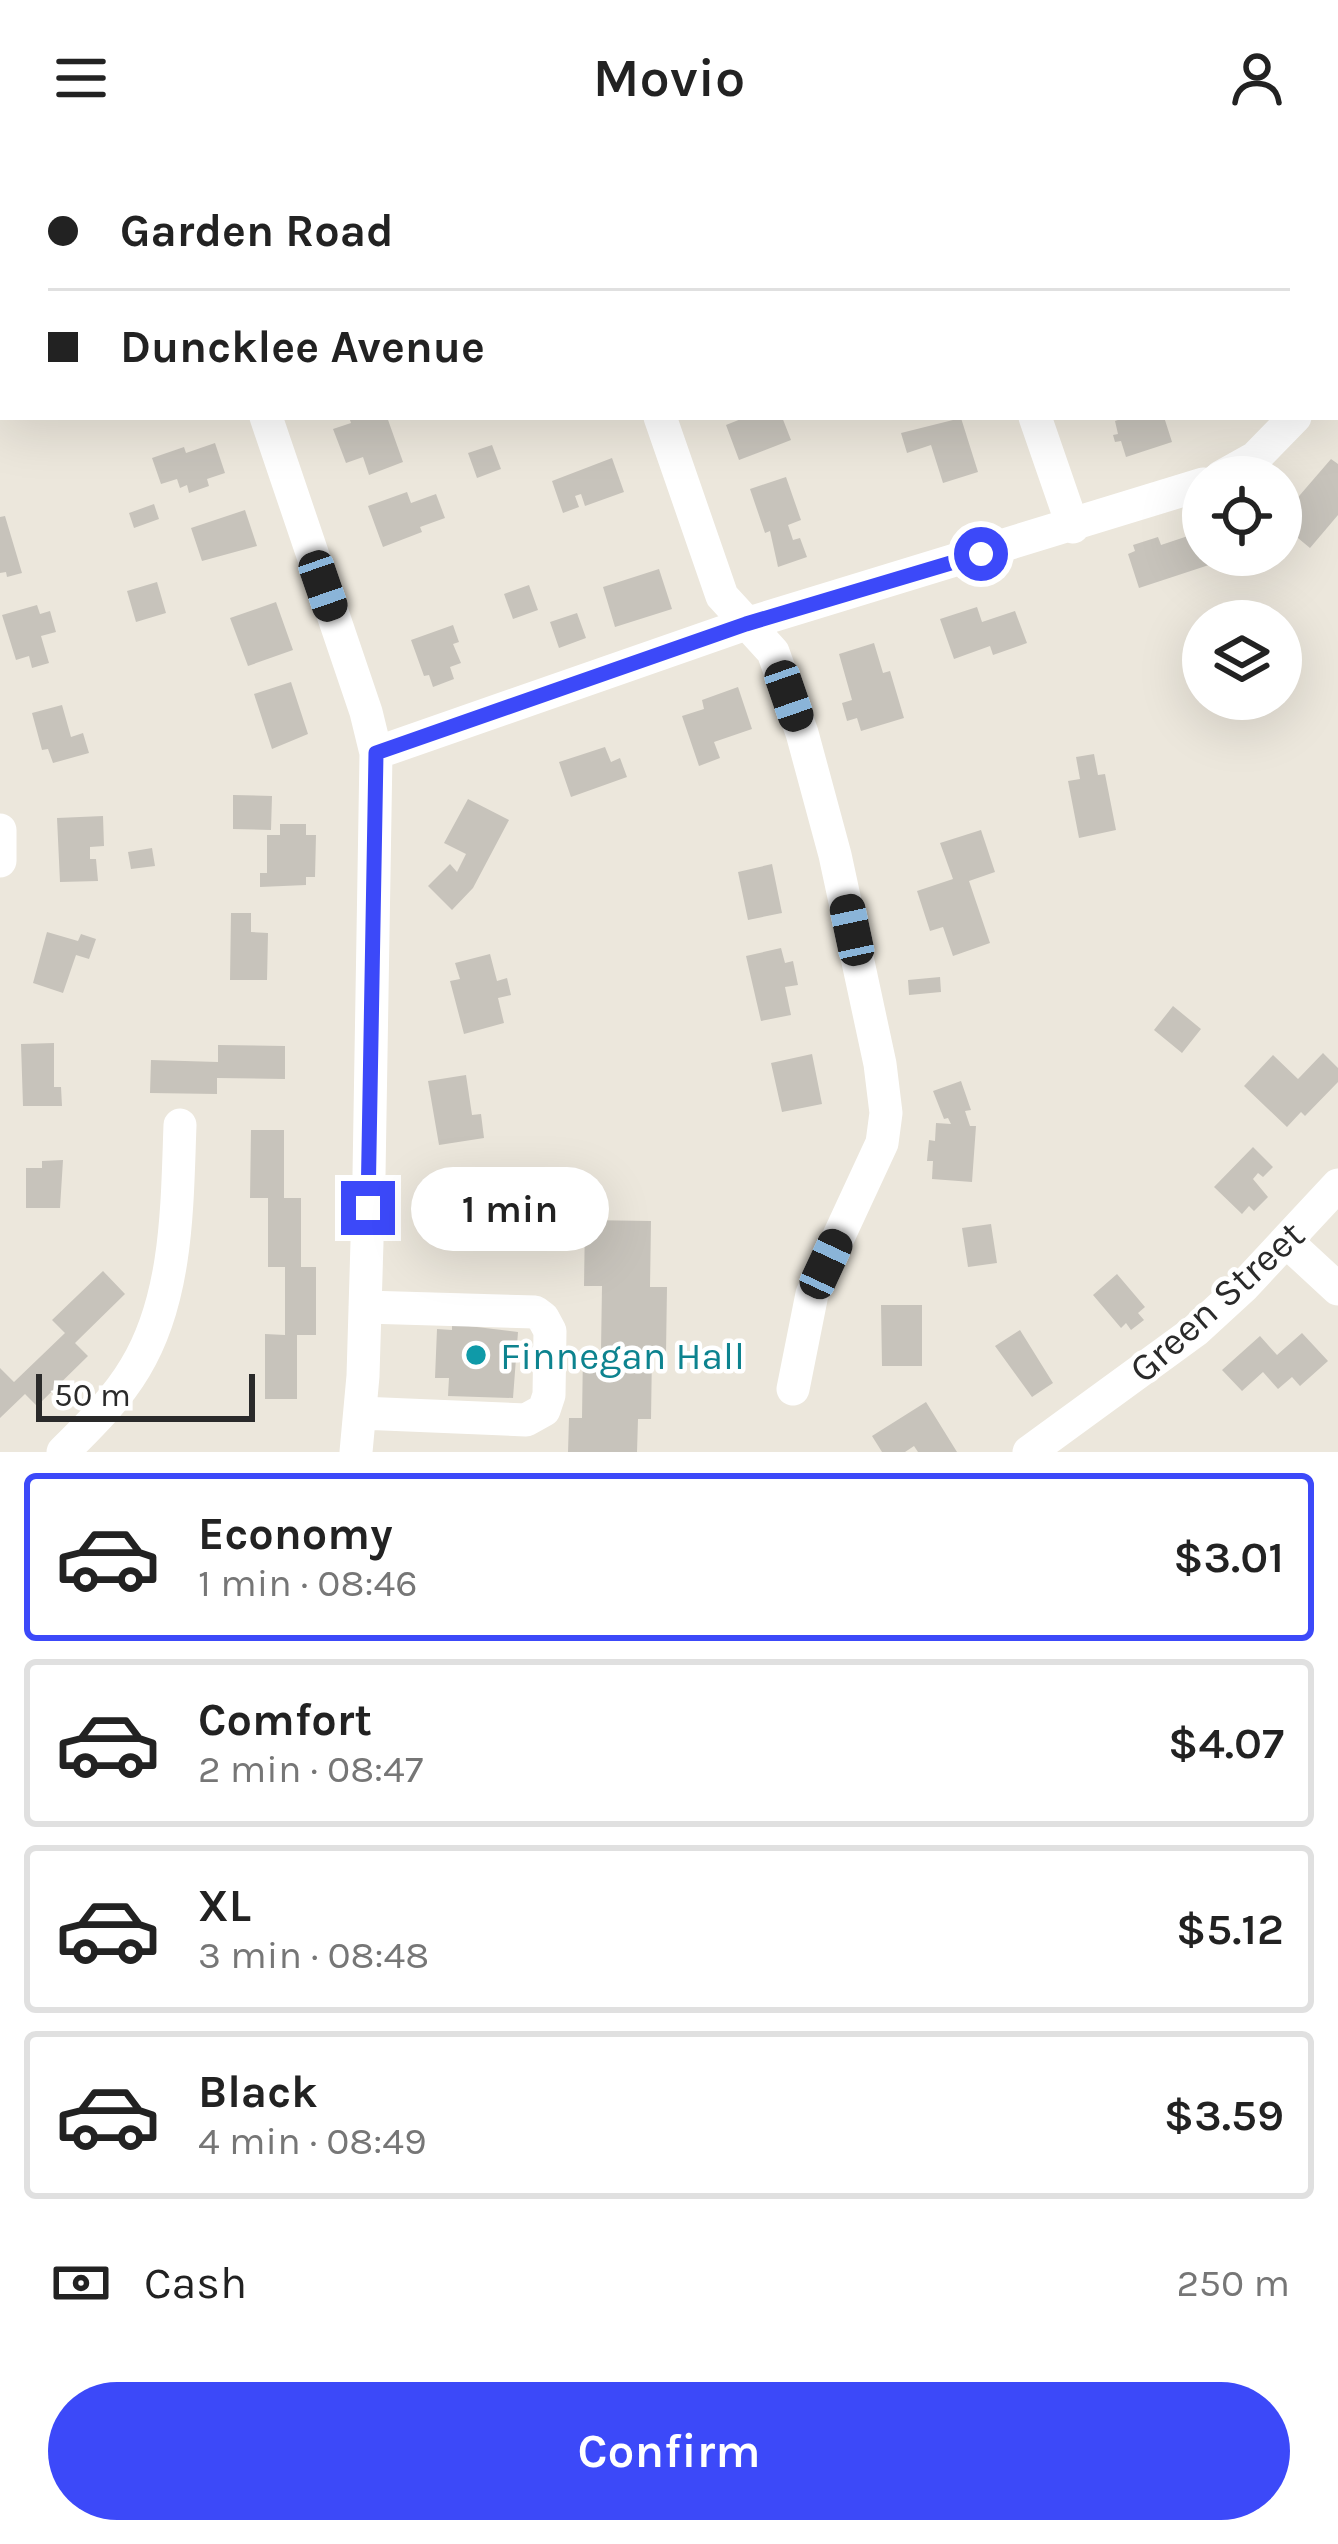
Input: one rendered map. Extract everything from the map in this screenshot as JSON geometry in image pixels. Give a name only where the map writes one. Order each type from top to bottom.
[{"type":"street","points":[[267,420],[376,753],[365,1307],[356,1452]]},
{"type":"street","points":[[661,420],[722,596],[773,652],[820,792],[880,1064],[886,1113],[879,1153],[812,1294],[793,1389]]},
{"type":"street","points":[[1036,420],[1073,527]]},
{"type":"street","points":[[1257,456],[1292,420]]},
{"type":"street","points":[[376,753],[746,624],[1182,491]]},
{"type":"street","points":[[0,830],[0,861]]},
{"type":"street","points":[[63,1452],[100,1414],[146,1349],[173,1243],[180,1125]]},
{"type":"street","name":"Green Street","points":[[1029,1452],[1177,1346],[1338,1185]]},
{"type":"street","points":[[1286,1242],[1338,1289]]},
{"type":"street","points":[[360,1413],[526,1420],[544,1410],[549,1395],[550,1331],[535,1312],[365,1307]]},
{"type":"building","points":[[388,420],[403,462],[369,475],[363,457],[346,463],[333,429]]},
{"type":"building","points":[[738,420],[783,420],[791,440],[739,460],[726,425]]},
{"type":"building","points":[[962,420],[978,472],[943,483],[931,445],[907,453],[901,433]]},
{"type":"building","points":[[1165,420],[1172,442],[1126,457],[1121,441],[1115,442],[1115,421]]},
{"type":"building","points":[[215,443],[225,473],[207,479],[209,486],[189,493],[187,485],[180,488],[177,479],[161,484],[152,458]]},
{"type":"building","points":[[492,445],[501,469],[477,478],[468,453]]},
{"type":"building","points":[[612,458],[624,492],[585,506],[581,494],[575,496],[579,507],[563,513],[552,481]]},
{"type":"building","points":[[1331,459],[1338,464],[1338,515],[1310,548],[1302,541],[1302,493]]},
{"type":"building","points":[[786,477],[801,520],[788,525],[793,540],[800,538],[807,557],[778,567],[770,531],[765,533],[750,489]]},
{"type":"building","points":[[407,492],[411,503],[436,494],[445,518],[383,547],[368,506]]},
{"type":"building","points":[[154,504],[159,519],[134,528],[129,513]]},
{"type":"building","points":[[245,510],[257,546],[202,561],[191,528]]},
{"type":"building","points":[[5,516],[22,573],[7,577],[6,572],[0,573],[0,517]]},
{"type":"building","points":[[1158,537],[1161,545],[1182,538],[1182,574],[1139,588],[1128,554],[1135,551],[1133,545]]},
{"type":"building","points":[[659,569],[672,609],[615,627],[603,587]]},
{"type":"building","points":[[157,582],[166,613],[136,622],[127,591]]},
{"type":"building","points":[[529,585],[538,610],[513,619],[504,594]]},
{"type":"building","points":[[276,602],[293,650],[248,666],[230,618]]},
{"type":"building","points":[[37,605],[40,614],[50,611],[56,632],[41,636],[49,663],[32,668],[29,656],[16,660],[2,615]]},
{"type":"building","points":[[977,607],[982,622],[1015,611],[1027,643],[993,655],[990,646],[954,659],[940,619]]},
{"type":"building","points":[[577,613],[586,638],[559,648],[550,622]]},
{"type":"building","points":[[453,625],[459,642],[453,644],[461,663],[450,667],[454,679],[433,687],[411,640]]},
{"type":"building","points":[[874,643],[883,673],[890,671],[904,718],[861,731],[857,718],[847,721],[842,703],[852,700],[839,654]]},
{"type":"building","points":[[291,682],[308,734],[272,749],[254,694]]},
{"type":"building","points":[[738,687],[752,729],[714,742],[720,758],[699,766],[682,716],[704,709],[702,700]]},
{"type":"building","points":[[62,705],[71,737],[83,733],[89,753],[53,763],[48,749],[42,750],[32,713]]},
{"type":"building","points":[[605,747],[611,762],[620,758],[627,777],[571,797],[559,762]]},
{"type":"building","points":[[1094,754],[1098,775],[1105,774],[1116,830],[1079,838],[1068,781],[1080,779],[1076,757]]},
{"type":"building","points":[[233,795],[272,796],[271,830],[233,829]]},
{"type":"building","points":[[468,799],[509,820],[473,888],[452,910],[428,886],[450,864],[457,872],[466,854],[444,843]]},
{"type":"building","points":[[103,816],[104,846],[90,847],[98,881],[60,882],[57,818]]},
{"type":"building","points":[[280,824],[306,824],[306,835],[316,835],[315,877],[306,877],[306,885],[260,887],[260,873],[267,873],[267,835],[280,835]]},
{"type":"building","points":[[981,830],[995,872],[969,881],[990,943],[953,956],[943,927],[930,931],[917,891],[953,879],[940,843]]},
{"type":"building","points":[[152,848],[155,866],[131,869],[128,852]]},
{"type":"building","points":[[772,864],[782,913],[748,920],[738,872]]},
{"type":"building","points":[[231,913],[251,913],[251,932],[268,933],[267,980],[230,980]]},
{"type":"building","points":[[47,932],[78,941],[81,934],[96,939],[89,959],[76,955],[63,993],[33,983]]},
{"type":"building","points":[[781,948],[785,963],[793,961],[798,985],[785,987],[791,1015],[761,1021],[746,956]]},
{"type":"building","points":[[490,954],[497,981],[507,978],[511,995],[498,998],[504,1023],[464,1034],[450,981],[460,979],[455,963]]},
{"type":"building","points":[[940,977],[941,992],[909,995],[908,980]]},
{"type":"building","points":[[1173,1006],[1201,1029],[1182,1053],[1154,1030]]},
{"type":"building","points":[[54,1043],[54,1087],[61,1087],[62,1106],[23,1106],[21,1044]]},
{"type":"building","points":[[218,1045],[285,1046],[285,1079],[217,1078],[217,1094],[150,1093],[151,1060],[218,1062]]},
{"type":"building","points":[[1323,1053],[1338,1068],[1338,1082],[1305,1116],[1301,1112],[1287,1127],[1244,1086],[1273,1055],[1298,1079]]},
{"type":"building","points":[[812,1054],[822,1104],[782,1112],[771,1063]]},
{"type":"building","points":[[466,1075],[472,1115],[481,1114],[484,1138],[439,1145],[428,1081]]},
{"type":"building","points":[[961,1081],[971,1110],[965,1111],[970,1126],[976,1126],[972,1182],[932,1179],[933,1161],[927,1161],[929,1140],[935,1141],[936,1123],[951,1124],[944,1119],[933,1091]]},
{"type":"building","points":[[251,1130],[284,1130],[284,1198],[301,1198],[301,1267],[316,1267],[316,1335],[297,1335],[297,1399],[265,1399],[265,1334],[285,1335],[285,1267],[268,1267],[268,1198],[250,1198]]},
{"type":"building","points":[[1253,1147],[1273,1167],[1253,1179],[1268,1197],[1254,1211],[1249,1206],[1242,1214],[1214,1187]]},
{"type":"building","points":[[63,1160],[60,1208],[26,1208],[26,1168]]},
{"type":"building","points":[[585,1220],[651,1221],[650,1287],[667,1287],[666,1353],[652,1352],[651,1419],[638,1419],[637,1452],[568,1452],[569,1418],[582,1418],[583,1351],[601,1351],[602,1286],[584,1286]]},
{"type":"building","points":[[991,1224],[997,1263],[968,1267],[962,1228]]},
{"type":"building","points":[[103,1271],[125,1294],[75,1343],[88,1356],[37,1406],[25,1394],[0,1418],[0,1368],[14,1382],[65,1333],[52,1320]]},
{"type":"building","points":[[1117,1274],[1145,1307],[1138,1313],[1144,1320],[1131,1330],[1126,1323],[1121,1328],[1093,1295]]},
{"type":"building","points":[[881,1305],[922,1305],[922,1366],[882,1366]]},
{"type":"building","name":"Finnegan Hall","points":[[452,1324],[518,1332],[513,1398],[448,1396],[449,1378],[435,1378],[437,1329],[452,1330]]},
{"type":"building","points":[[1020,1330],[1053,1383],[1032,1397],[995,1346]]},
{"type":"building","points":[[1302,1333],[1328,1361],[1300,1386],[1292,1377],[1278,1389],[1263,1372],[1242,1391],[1222,1370],[1260,1336],[1277,1355]]},
{"type":"building","points":[[926,1402],[957,1452],[918,1452],[914,1446],[905,1452],[882,1452],[872,1436]]},
{"type":"place","name":"Finnegan Hall","points":[[476,1355]]},
{"type":"route","points":[[368,1208],[376,753],[746,624],[981,554]]}]
